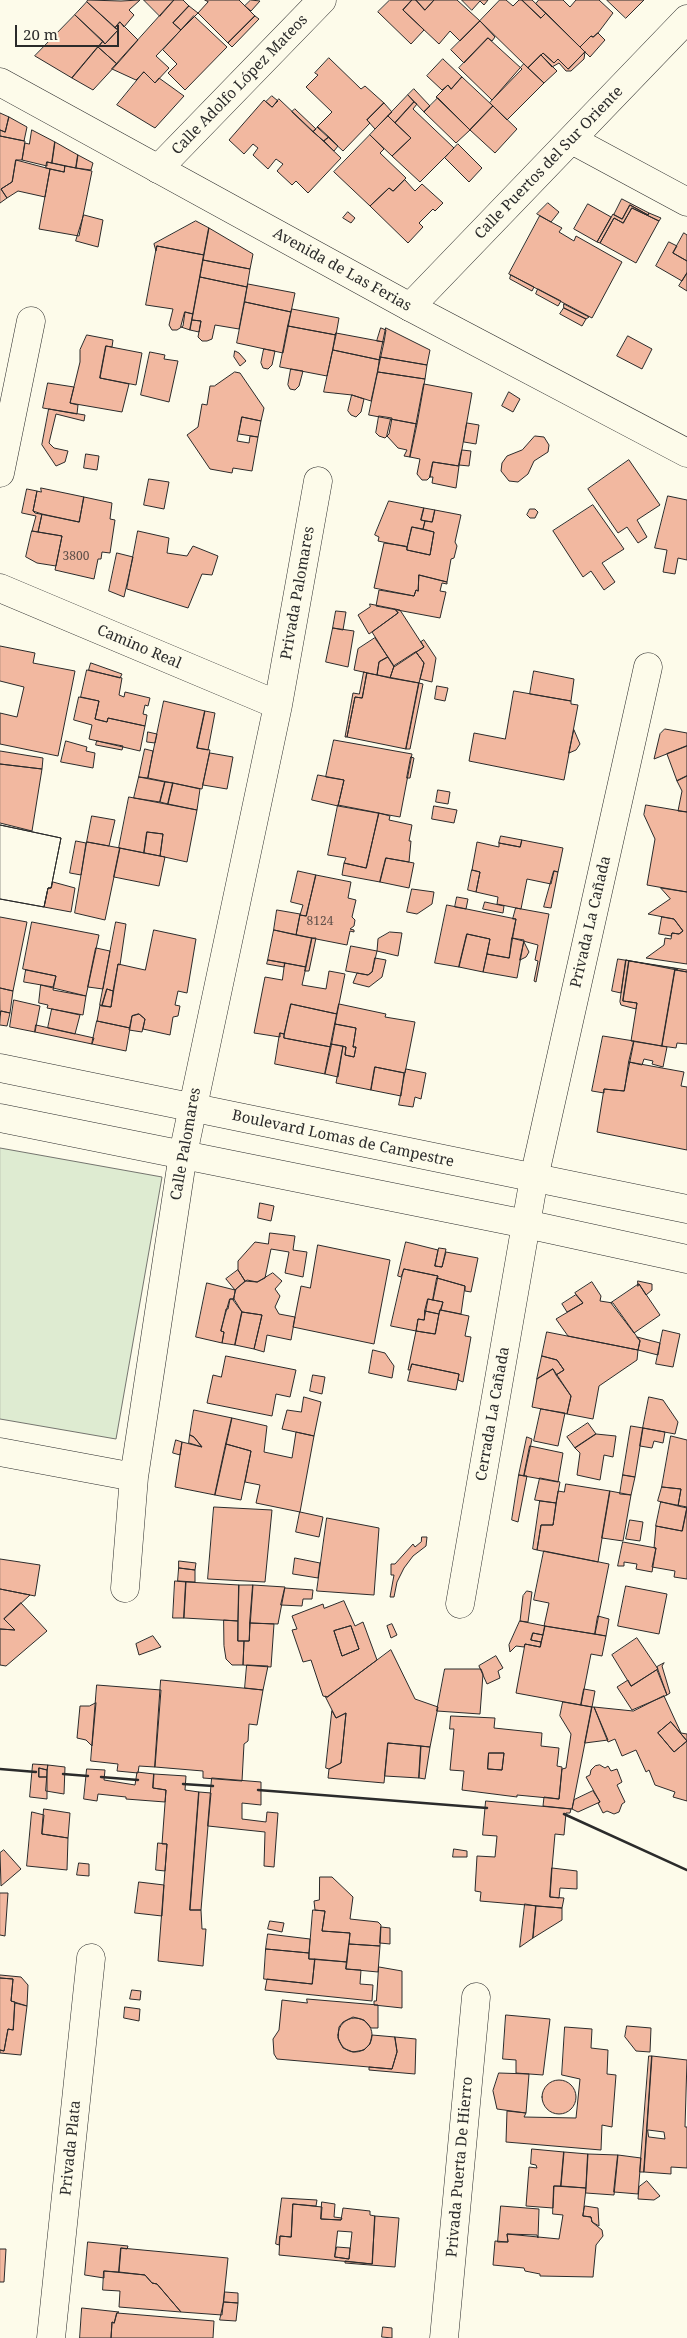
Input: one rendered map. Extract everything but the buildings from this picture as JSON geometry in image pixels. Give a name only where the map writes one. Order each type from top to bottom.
[{"type":"street","name":"Calle Adolfo López Mateos","points":[[158,169],[322,0]]},
{"type":"street","name":"Calle Puertos del Sur Oriente","points":[[410,307],[687,20]]},
{"type":"street","name":"Avenida de Las Ferias","points":[[0,82],[410,307],[687,453]]},
{"type":"street","points":[[572,140],[687,202]]},
{"type":"street","points":[[0,473],[31,321]]},
{"type":"street","name":"Privada Palomares","points":[[278,705],[318,481]]},
{"type":"street","name":"Camino Real","points":[[0,588],[278,705]]},
{"type":"street","name":"Privada La Cañada","points":[[526,1224],[534,1178],[648,667]]},
{"type":"street","name":"Calle Palomares","points":[[125,1588],[134,1477],[183,1154],[278,705]]},
{"type":"street","name":"Boulevard Lomas de Campestre","points":[[0,1068],[687,1209]]},
{"type":"street","points":[[0,1118],[687,1258]]},
{"type":"street","name":"Cerrada La Cañada","points":[[460,1604],[526,1224]]},
{"type":"street","points":[[0,1452],[134,1477]]},
{"type":"street","name":"Privada Plata","points":[[51,2338],[91,1958]]},
{"type":"street","name":"Privada Puerta De Hierro","points":[[444,2338],[476,1997]]},
{"type":"green space","points":[[0,1148],[162,1177],[116,1439],[0,1419]]},
{"type":"wall","points":[[0,1769],[36,1772]]},
{"type":"wall","points":[[63,1774],[88,1776]]},
{"type":"wall","points":[[101,1777],[138,1780]]},
{"type":"wall","points":[[183,1784],[213,1786]]},
{"type":"wall","points":[[258,1790],[487,1808]]},
{"type":"wall","points":[[564,1814],[687,1870]]}]
